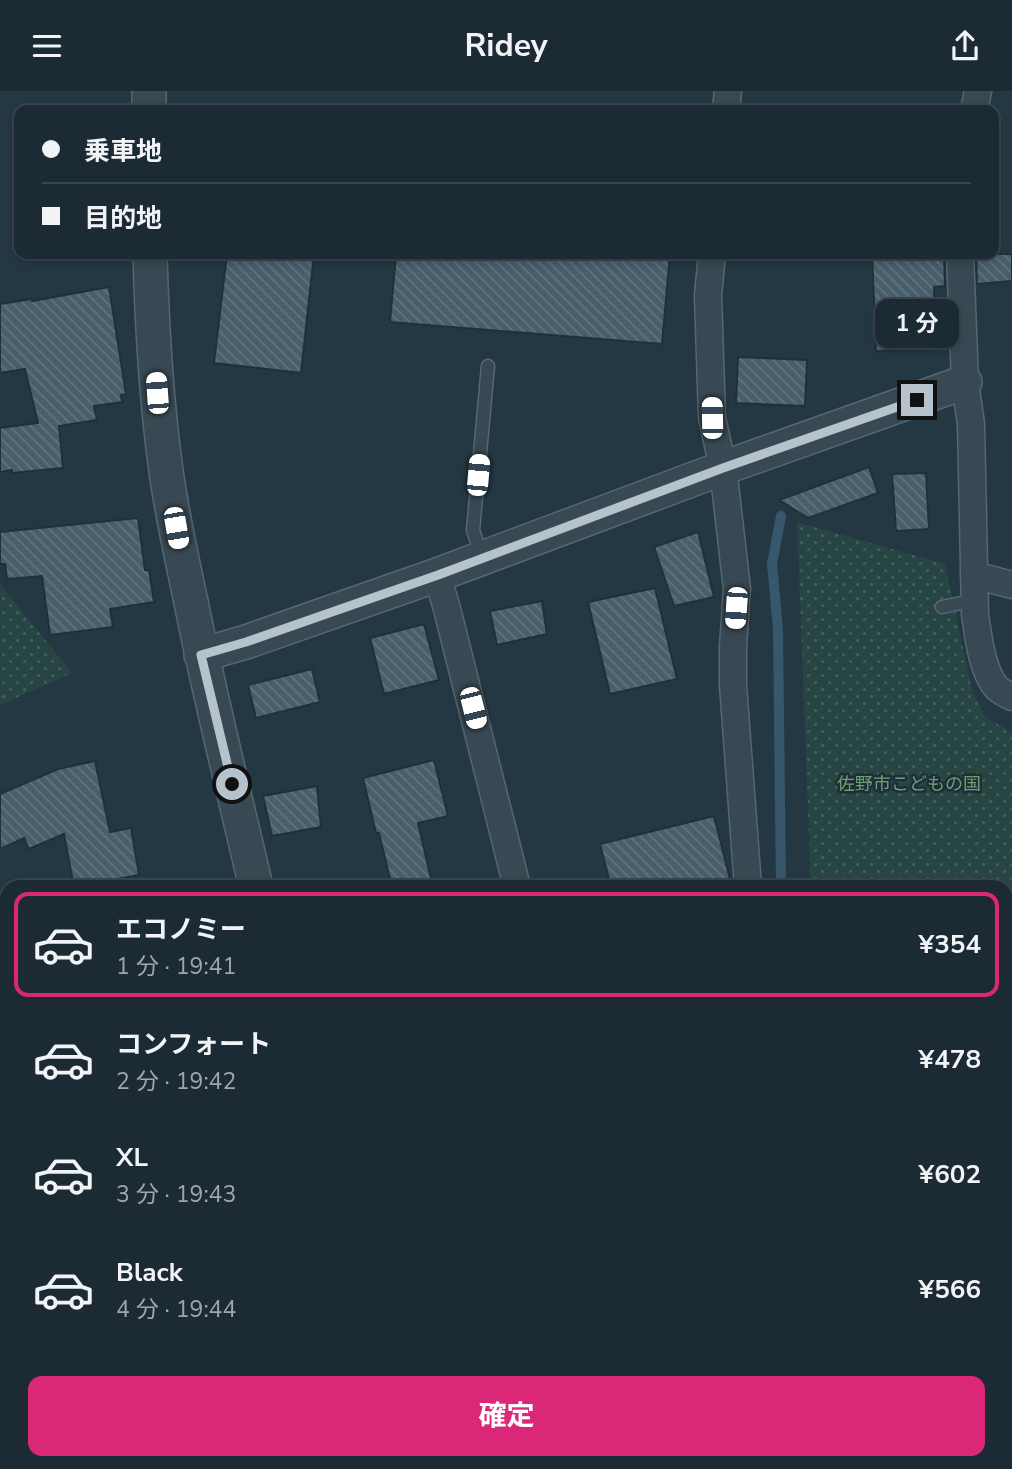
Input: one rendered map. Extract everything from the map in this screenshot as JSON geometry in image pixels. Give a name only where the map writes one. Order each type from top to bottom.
[{"type":"street","points":[[150,259],[157,393],[167,473],[201,655],[254,880]]},
{"type":"street","points":[[712,259],[708,295],[712,418],[723,468],[737,589],[733,685],[747,880]]},
{"type":"street","points":[[960,259],[965,382],[971,424],[978,634],[985,667],[998,689],[1012,697]]},
{"type":"street","points":[[201,655],[438,575],[723,468],[965,382]]},
{"type":"street","points":[[438,575],[515,880]]},
{"type":"street","points":[[975,587],[1012,586]]},
{"type":"lane","points":[[482,558],[473,530],[488,366]]},
{"type":"lane","points":[[943,607],[975,587]]},
{"type":"green space","name":"佐野市こどもの国","points":[[797,522],[945,564],[972,690],[985,717],[1012,732],[1012,880],[811,880]]},
{"type":"green space","points":[[0,584],[72,673],[0,705]]},
{"type":"building","points":[[999,254],[1012,254],[1012,281],[977,284],[976,259],[999,259]]},
{"type":"building","points":[[226,259],[313,259],[301,373],[214,363]]},
{"type":"building","points":[[396,259],[670,259],[662,344],[390,322]]},
{"type":"building","points":[[872,259],[944,259],[945,286],[934,287],[936,349],[876,351]]},
{"type":"building","points":[[109,287],[126,394],[121,395],[122,402],[94,406],[97,420],[59,426],[63,468],[0,472],[0,428],[38,423],[25,369],[0,373],[0,304]]},
{"type":"building","points":[[738,357],[807,360],[805,406],[736,403]]},
{"type":"building","points":[[869,467],[878,493],[808,518],[779,500]]},
{"type":"building","points":[[926,473],[929,529],[896,531],[892,474]]},
{"type":"building","points":[[138,518],[145,570],[149,570],[154,602],[110,609],[113,627],[50,635],[42,576],[7,579],[5,564],[0,564],[0,532]]},
{"type":"building","points":[[698,532],[714,597],[674,606],[654,547]]},
{"type":"building","points":[[655,588],[677,679],[610,694],[588,602]]},
{"type":"building","points":[[542,601],[547,634],[497,645],[490,611]]},
{"type":"building","points":[[424,624],[439,680],[384,694],[370,638]]},
{"type":"building","points":[[312,669],[320,702],[256,718],[248,685]]},
{"type":"building","points":[[434,760],[448,816],[418,823],[431,880],[390,880],[363,778]]},
{"type":"building","points":[[95,761],[110,832],[131,828],[139,875],[112,880],[73,880],[64,834],[29,849],[24,838],[0,849],[0,794],[58,769]]},
{"type":"building","points":[[317,786],[321,827],[272,836],[263,796]]},
{"type":"building","points":[[714,816],[730,880],[609,880],[600,844]]},
{"type":"waterway","points":[[781,516],[772,564],[778,629],[781,880]]},
{"type":"route","points":[[232,784],[201,655],[438,575],[723,468],[917,400]]}]
